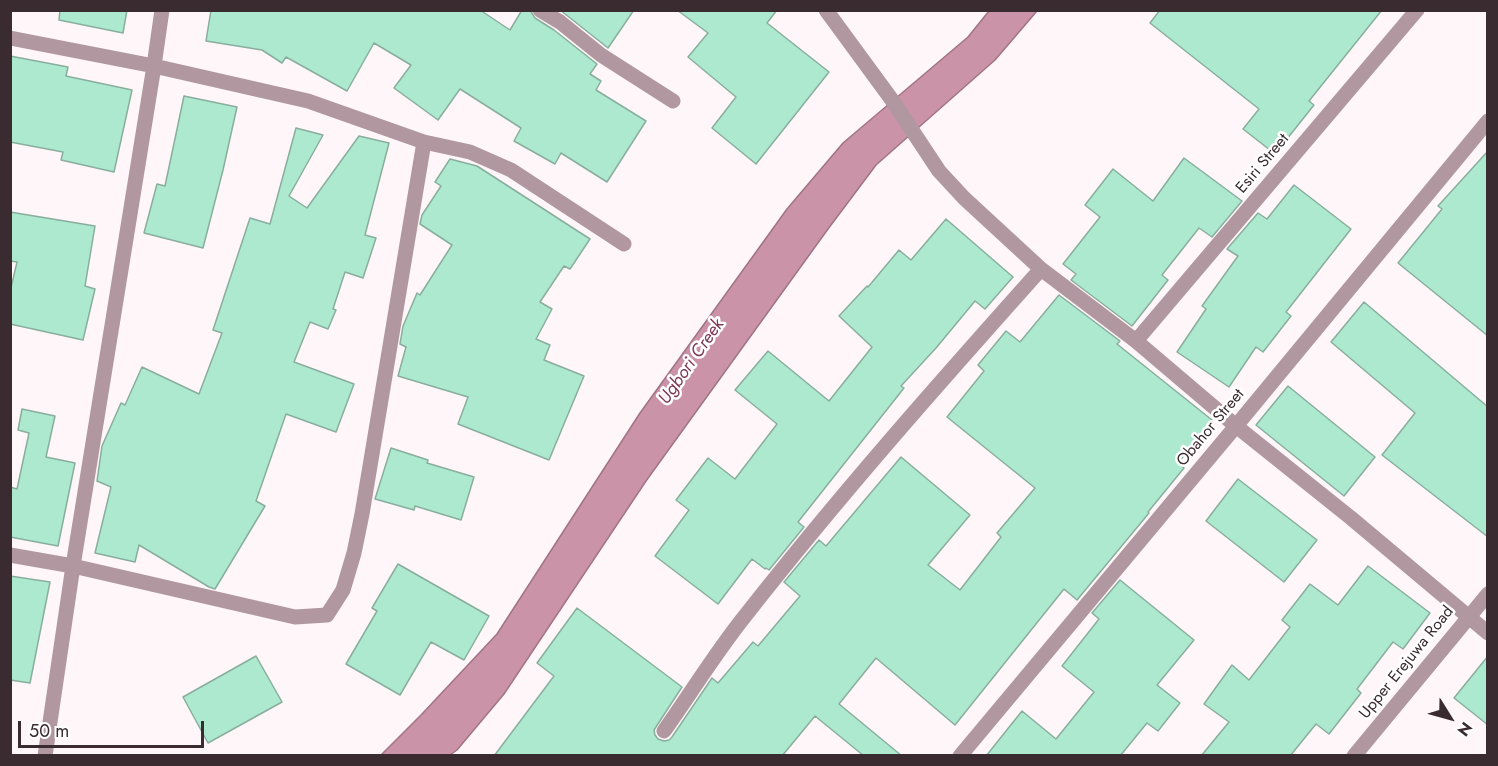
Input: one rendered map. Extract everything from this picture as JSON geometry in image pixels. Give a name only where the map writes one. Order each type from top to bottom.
[{"type":"street","points":[[45,756],[162,10]]},
{"type":"street","points":[[540,10],[560,22],[601,55],[673,101]]},
{"type":"street","points":[[826,10],[892,100],[939,171],[964,198],[1041,269],[1136,341],[1488,633]]},
{"type":"street","name":"Esiri Street","points":[[1136,341],[1417,10]]},
{"type":"street","points":[[10,38],[154,66],[308,101],[424,142],[470,152],[511,170],[624,244]]},
{"type":"street","name":"Obahor Street","points":[[960,756],[1488,121]]},
{"type":"street","points":[[10,555],[73,566],[295,617],[327,615],[343,590],[354,554],[424,142]]},
{"type":"street","points":[[664,731],[744,617],[816,528],[927,397],[1041,269]]},
{"type":"street","name":"Upper Erejuwa Road","points":[[1354,756],[1488,594]]},
{"type":"water","name":"Ugbori Creek","points":[[989,11],[1037,11],[995,60],[876,165],[646,481],[504,694],[457,750],[450,755],[380,756],[497,634],[640,413],[787,209],[843,143],[968,37]]},
{"type":"building","points":[[60,10],[127,10],[123,33],[59,20]]},
{"type":"building","points":[[211,10],[480,10],[510,30],[522,10],[530,10],[535,18],[597,64],[590,74],[601,81],[596,90],[646,121],[607,182],[561,153],[555,164],[514,141],[521,128],[460,89],[438,120],[394,88],[411,65],[374,43],[347,91],[286,57],[282,63],[262,50],[206,41]]},
{"type":"building","points":[[560,10],[634,10],[608,48]]},
{"type":"building","points":[[677,10],[777,10],[767,23],[829,72],[756,164],[712,128],[736,97],[688,57],[708,33]]},
{"type":"building","points":[[1160,10],[1382,10],[1309,101],[1314,105],[1275,154],[1243,129],[1259,109],[1150,23]]},
{"type":"building","points":[[10,56],[68,67],[66,76],[132,90],[114,172],[61,160],[63,152],[10,142]]},
{"type":"building","points":[[184,96],[237,107],[203,248],[144,233],[157,184],[165,186]]},
{"type":"building","points":[[296,128],[323,135],[289,196],[307,208],[359,136],[389,143],[365,235],[376,238],[363,278],[345,272],[333,309],[336,310],[328,329],[310,322],[294,362],[354,384],[336,432],[286,414],[256,501],[265,506],[215,589],[139,545],[135,562],[95,553],[111,487],[97,481],[102,446],[121,403],[125,405],[142,367],[199,394],[222,333],[213,330],[250,218],[270,224]]},
{"type":"building","points":[[1488,151],[1488,336],[1398,263],[1442,209],[1438,206]]},
{"type":"building","points":[[1184,158],[1242,201],[1212,237],[1199,228],[1162,275],[1168,280],[1132,326],[1071,280],[1076,274],[1063,264],[1100,217],[1085,205],[1113,169],[1153,201]]},
{"type":"building","points":[[450,159],[477,166],[590,239],[570,269],[564,266],[540,302],[552,309],[536,339],[550,345],[544,360],[584,376],[549,460],[458,424],[468,397],[398,376],[406,347],[400,344],[403,326],[417,293],[420,295],[452,245],[420,224],[422,215],[441,186],[435,182]]},
{"type":"building","points":[[1294,185],[1351,229],[1286,312],[1291,316],[1263,352],[1256,347],[1229,387],[1177,352],[1206,309],[1202,306],[1238,256],[1227,249],[1258,213],[1267,219]]},
{"type":"building","points":[[10,212],[95,226],[85,286],[95,289],[83,340],[10,324],[10,292],[17,262],[10,261]]},
{"type":"building","points":[[946,219],[1013,277],[985,309],[975,301],[901,386],[904,388],[798,522],[804,527],[769,570],[752,559],[718,604],[655,556],[689,510],[676,500],[708,458],[735,479],[777,424],[735,390],[768,351],[829,401],[872,347],[839,316],[868,287],[899,250],[911,260]]},
{"type":"building","points":[[1059,295],[1120,341],[1117,344],[1212,420],[1178,463],[1184,468],[1077,600],[1064,589],[955,725],[876,658],[839,704],[902,756],[864,756],[815,716],[782,756],[494,756],[554,676],[537,663],[577,608],[682,687],[654,730],[658,739],[669,740],[712,678],[718,683],[753,642],[758,646],[800,596],[784,582],[819,540],[826,546],[901,457],[970,515],[928,565],[960,590],[1001,537],[997,533],[1035,488],[947,417],[984,371],[978,365],[1006,331],[1020,342]]},
{"type":"building","points":[[1364,302],[1488,407],[1488,537],[1382,455],[1415,413],[1331,342]]},
{"type":"building","points":[[1288,386],[1375,457],[1344,496],[1256,425]]},
{"type":"building","points":[[22,409],[55,416],[46,457],[75,463],[58,546],[10,537],[10,487],[17,489],[29,433],[18,430]]},
{"type":"building","points":[[391,448],[428,460],[427,463],[474,477],[461,520],[415,506],[414,510],[375,499]]},
{"type":"building","points":[[1238,479],[1317,540],[1284,582],[1206,521]]},
{"type":"building","points":[[398,564],[489,616],[464,660],[431,642],[400,695],[346,664],[377,611],[372,608]]},
{"type":"building","points":[[1368,566],[1430,613],[1403,649],[1393,642],[1357,689],[1361,693],[1329,734],[1316,724],[1290,756],[1201,756],[1229,722],[1204,704],[1232,665],[1249,680],[1290,627],[1282,620],[1310,584],[1338,605]]},
{"type":"building","points":[[10,576],[50,582],[30,683],[10,680]]},
{"type":"building","points":[[1120,580],[1194,640],[1157,685],[1180,703],[1158,731],[1147,723],[1120,756],[986,756],[1022,711],[1056,739],[1094,692],[1062,666],[1099,619],[1092,613]]},
{"type":"building","points":[[256,656],[282,702],[208,743],[183,697]]},
{"type":"building","points":[[1488,656],[1488,725],[1454,698]]}]
